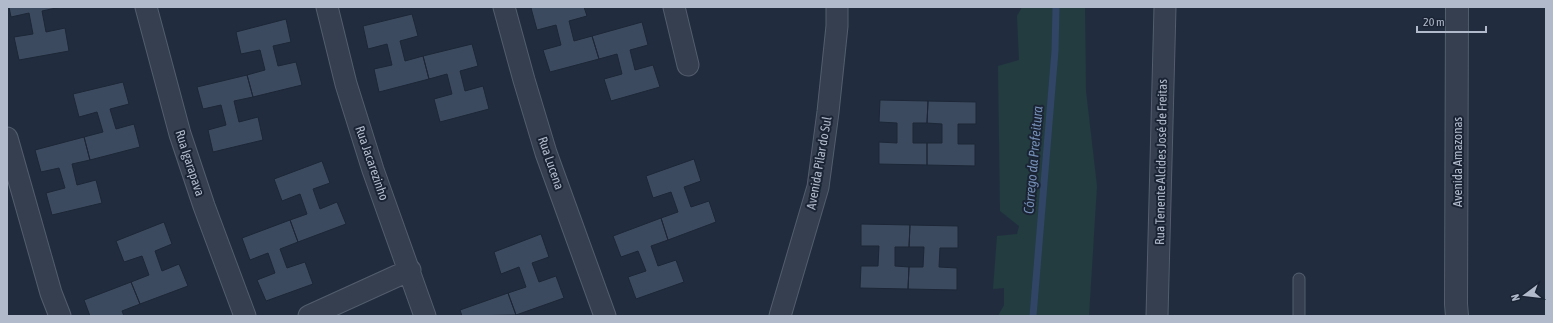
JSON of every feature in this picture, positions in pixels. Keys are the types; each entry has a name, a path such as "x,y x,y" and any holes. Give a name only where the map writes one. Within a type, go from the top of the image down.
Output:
{"street":[{"name":"Rua Igarapava","path":"146,7 180,134 204,206 245,316"},
{"name":"Rua Jacarezinho","path":"327,7 346,84 374,170 425,316"},
{"name":"Rua Lucena","path":"504,7 546,153 605,316"},
{"path":"674,7 688,65"},
{"name":"Avenida Pilar do Sul","path":"780,316 818,187 828,112 837,7"},
{"name":"Rua Tenente Alcides José de Freitas","path":"1157,316 1165,7"},
{"name":"Avenida Amazonas","path":"1457,7 1457,316"},
{"path":"7,138 51,293 60,316"},
{"path":"309,316 410,270"}],"lane":[{"path":"1299,279 1299,316"}],"green space":[{"path":"1022,7 1085,7 1086,91 1097,186 1089,316 998,316 1004,305 1004,288 993,289 997,236 1017,234 1019,226 1000,211 998,66 1019,60 1017,16"}],"building":[{"path":"9,7 61,7 42,11 46,32 65,28 69,51 19,60 14,37 33,34 29,13 11,17"},
{"path":"584,7 587,16 569,21 574,41 592,36 599,59 550,72 543,50 561,45 556,25 537,30 531,8"},
{"path":"412,14 418,36 400,41 405,61 423,56 429,79 379,92 374,69 392,65 387,44 368,49 363,26"},
{"path":"286,19 291,42 273,46 278,66 296,62 302,85 253,97 247,75 265,70 260,50 241,54 236,32"},
{"path":"642,22 648,45 630,50 635,70 653,65 660,87 611,101 604,79 622,74 617,54 599,59 592,36"},
{"path":"472,44 478,66 460,71 465,91 483,86 489,109 440,122 434,99 452,94 447,74 429,79 423,56"},
{"path":"247,75 253,97 234,101 239,122 258,117 263,140 213,152 208,130 226,125 221,105 203,109 197,87"},
{"path":"123,82 129,104 110,109 116,129 134,124 140,147 90,160 84,137 103,132 97,112 79,117 73,94"},
{"path":"880,100 928,101 927,123 913,123 913,143 927,143 927,165 879,164 879,142 897,143 897,123 879,122"},
{"path":"928,101 976,102 976,124 958,124 958,144 975,144 975,166 927,165 927,143 942,143 942,124 927,123"},
{"path":"84,137 90,160 72,164 77,185 96,180 102,203 52,215 46,193 65,188 59,168 41,172 35,150"},
{"path":"694,159 701,181 684,187 691,207 709,201 716,222 668,240 661,218 678,212 671,192 653,198 646,176"},
{"path":"322,161 330,183 313,189 320,209 337,202 346,224 298,242 290,220 307,214 300,194 282,201 274,179"},
{"path":"661,218 668,240 651,246 658,266 676,260 684,282 636,299 628,277 646,271 638,251 621,257 613,236"},
{"path":"290,220 298,242 280,249 287,268 305,262 313,284 266,301 257,280 275,273 268,253 250,260 242,238"},
{"path":"164,222 172,244 155,251 162,271 179,264 188,286 140,304 131,282 149,275 142,256 124,262 116,241"},
{"path":"861,224 910,225 909,247 895,247 895,266 909,267 908,289 860,288 861,266 878,266 879,246 861,246"},
{"path":"910,225 958,226 958,248 940,248 939,267 957,268 957,290 908,289 909,267 923,267 924,247 909,247"},
{"path":"541,234 549,257 532,263 539,282 556,276 564,298 516,315 508,293 526,287 519,267 501,274 494,252"},
{"path":"131,282 140,304 122,311 124,316 90,316 84,300"},
{"path":"508,293 516,315 462,316 460,310"}],"waterway":[{"name":"Córrego da Prefeitura","path":"1033,316 1055,51 1056,7"}]}
